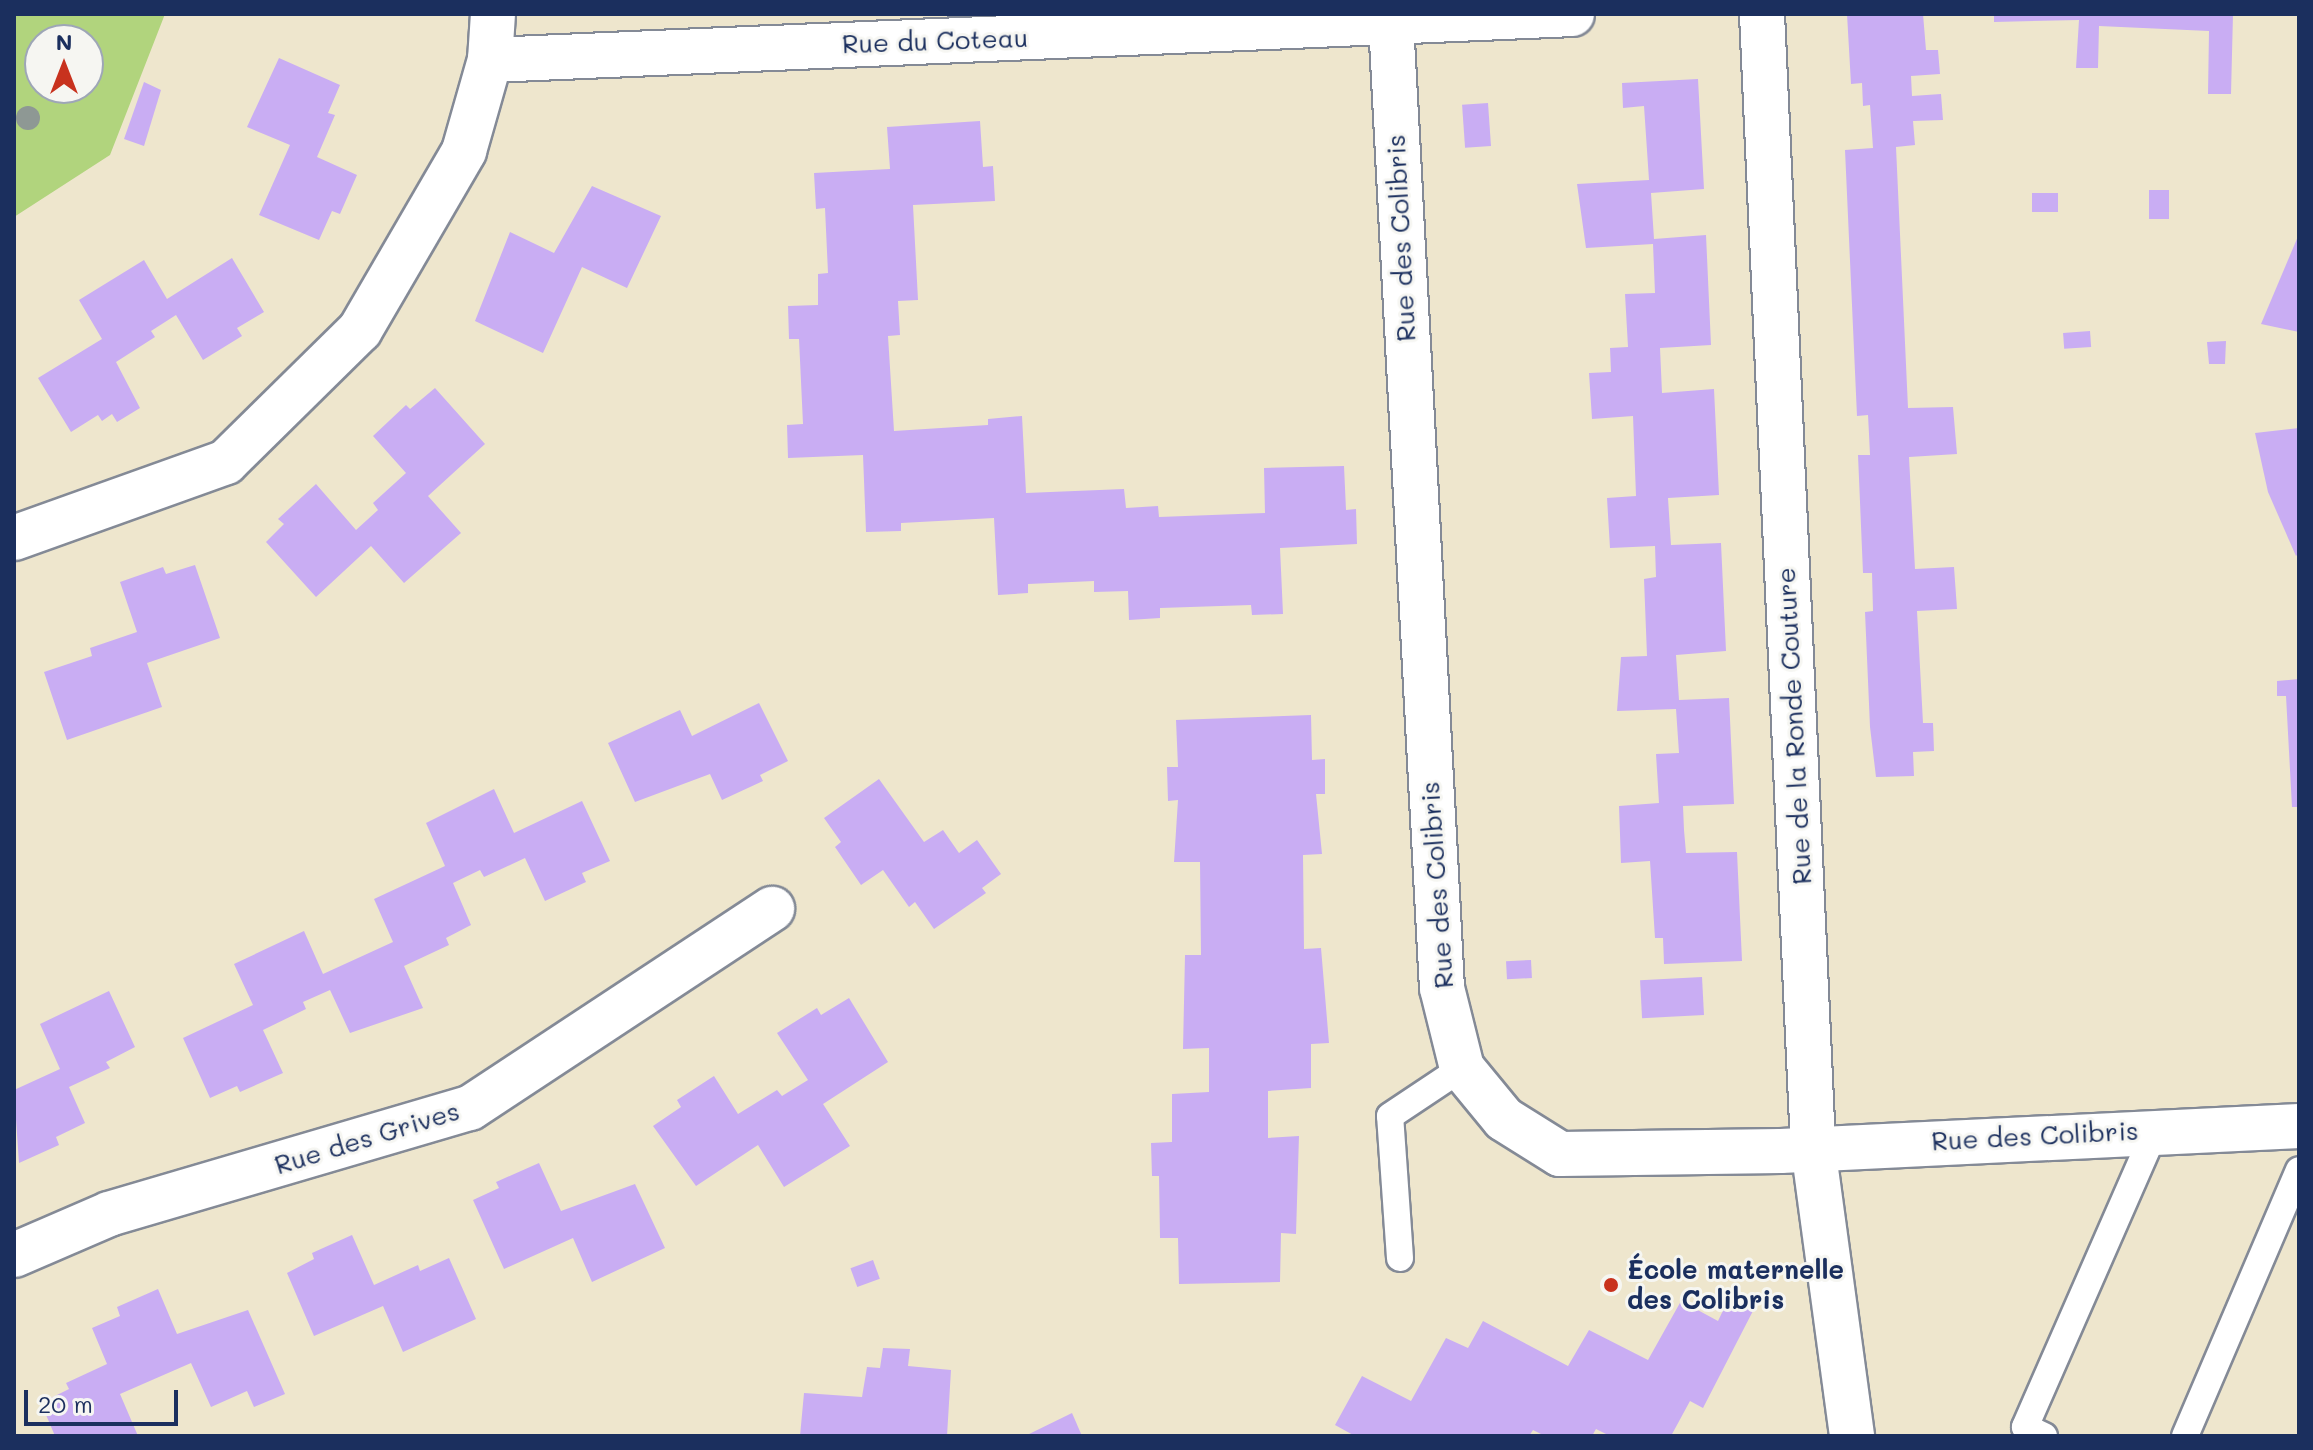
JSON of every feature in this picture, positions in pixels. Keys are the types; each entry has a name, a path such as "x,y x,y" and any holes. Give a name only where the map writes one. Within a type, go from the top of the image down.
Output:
{"street":[{"path":"14,538 226,462 360,330 464,151 490,60 493,14"},
{"name":"Rue du Coteau","path":"490,60 1572,14"},
{"name":"Rue de la Ronde Couture","path":"1762,14 1813,1147 1852,1436"},
{"name":"Rue des Colibris","path":"1391,22 1442,988 1462,1068 1504,1119 1560,1154 1813,1147 2299,1126"},
{"name":"Rue des Grives","path":"14,1255 109,1214 470,1108 772,909"}],"lane":[{"path":"1400,1258 1390,1116 1462,1068"},
{"path":"2044,1436 2025,1427 2155,1131"},
{"path":"2185,1436 2299,1170"}],"green space":[{"path":"14,14 165,14 110,155 14,217"}],"building":[{"path":"1847,14 1923,14 1926,50 1938,50 1940,74 1911,76 1912,96 1941,94 1943,120 1913,121 1915,145 1896,147 1908,408 1953,407 1957,454 1909,457 1915,569 1954,567 1957,609 1917,611 1923,723 1933,723 1934,751 1913,752 1914,776 1876,777 1870,727 1865,612 1873,611 1872,573 1863,573 1858,455 1870,455 1868,415 1857,416 1845,150 1873,148 1870,105 1863,106 1862,83 1851,84"},
{"path":"1994,14 2233,14 2231,94 2208,94 2209,31 2099,26 2098,68 2076,68 2079,20 1994,22"},
{"path":"279,58 340,85 328,113 335,115 317,157 357,175 340,214 332,211 319,240 259,215 290,145 247,127"},
{"path":"1698,79 1704,189 1651,193 1654,239 1706,235 1711,345 1660,348 1662,393 1714,389 1719,495 1668,498 1671,545 1721,543 1726,651 1676,655 1679,700 1729,698 1734,804 1683,806 1684,830 1686,853 1737,852 1742,961 1664,964 1663,938 1655,938 1650,861 1621,863 1619,806 1659,803 1656,754 1679,753 1676,709 1617,711 1621,657 1647,656 1644,579 1656,577 1655,546 1610,548 1607,498 1636,496 1633,416 1592,419 1589,373 1611,372 1610,348 1628,347 1625,294 1655,293 1653,244 1586,248 1577,184 1649,180 1644,106 1623,108 1622,83"},
{"path":"144,82 161,90 144,146 124,139"},
{"path":"1488,103 1491,146 1465,148 1462,105"},
{"path":"980,121 983,167 993,166 995,201 913,205 918,300 898,301 900,335 888,336 894,431 988,425 988,419 1022,416 1026,493 1124,489 1126,508 1158,506 1159,517 1265,513 1264,468 1344,466 1346,510 1356,509 1357,544 1280,548 1283,614 1252,615 1251,605 1160,608 1160,618 1129,620 1128,591 1094,592 1094,581 1028,584 1028,593 998,595 994,518 901,523 901,531 866,532 863,455 788,458 787,425 803,424 799,339 789,339 788,306 818,305 818,274 828,273 825,208 816,209 814,173 890,169 887,127"},
{"path":"592,186 661,216 627,288 582,267 543,353 475,321 510,232 554,253"},
{"path":"2149,190 2169,190 2169,219 2149,219"},
{"path":"2032,193 2058,193 2058,212 2032,212"},
{"path":"2299,234 2299,332 2261,324"},
{"path":"232,258 264,312 237,328 242,336 203,360 176,315 151,331 155,337 116,362 140,408 117,422 112,414 102,421 98,415 71,432 38,378 102,339 79,300 144,260 167,299"},
{"path":"2090,331 2091,347 2064,349 2063,333"},
{"path":"2226,341 2225,364 2209,364 2207,342"},
{"path":"435,388 485,444 428,496 461,533 404,583 371,546 316,597 266,542 284,524 278,519 316,484 356,530 378,510 373,503 406,473 373,436 406,405 410,409"},
{"path":"2299,428 2299,553 2296,556 2268,492 2255,433"},
{"path":"195,565 220,638 147,663 162,707 67,740 44,672 92,656 90,648 137,632 120,582 163,567 166,574"},
{"path":"2299,679 2299,807 2292,807 2286,696 2277,696 2277,681"},
{"path":"759,703 788,761 760,775 763,781 722,800 710,774 635,802 608,743 680,710 692,736"},
{"path":"1311,715 1312,760 1325,759 1325,794 1316,794 1322,854 1303,855 1304,949 1321,948 1329,1043 1311,1044 1311,1088 1268,1091 1268,1138 1299,1136 1296,1234 1281,1233 1280,1282 1179,1284 1178,1238 1160,1238 1159,1176 1152,1176 1151,1143 1172,1142 1172,1094 1209,1092 1209,1048 1183,1049 1185,955 1201,955 1200,862 1174,862 1178,800 1168,801 1167,767 1178,767 1176,720"},
{"path":"879,779 924,842 943,830 959,853 977,840 1001,874 982,888 986,893 934,929 915,902 909,907 883,870 861,885 835,847 841,842 824,818"},
{"path":"494,789 514,833 582,801 610,861 582,873 586,882 545,901 525,858 484,877 480,870 453,883 471,925 446,938 449,945 404,966 423,1008 350,1033 330,990 303,1002 306,1009 263,1030 283,1073 240,1092 237,1086 210,1098 183,1038 253,1005 234,964 304,931 323,974 393,942 374,899 445,866 426,823"},
{"path":"1531,960 1532,978 1507,979 1506,961"},
{"path":"1702,977 1704,1015 1642,1018 1640,980"},
{"path":"109,991 135,1047 106,1062 110,1068 69,1087 85,1123 56,1137 59,1145 19,1163 14,1090 60,1069 40,1024"},
{"path":"849,998 888,1062 823,1104 850,1146 784,1187 758,1145 696,1186 653,1126 681,1107 677,1100 714,1076 738,1114 777,1090 782,1096 808,1080 777,1033 817,1008 821,1015"},
{"path":"539,1163 561,1211 635,1184 665,1248 592,1282 573,1238 504,1269 473,1200 499,1188 496,1182"},
{"path":"352,1235 374,1285 418,1265 420,1271 449,1258 476,1319 403,1352 383,1306 314,1336 287,1273 314,1259 312,1253"},
{"path":"873,1260 880,1279 857,1287 850,1268"},
{"path":"158,1289 177,1334 248,1310 285,1394 254,1407 247,1391 211,1407 191,1363 120,1394 138,1436 55,1436 41,1403 69,1389 66,1383 107,1364 92,1328 120,1316 117,1307"},
{"path":"1731,1294 1755,1307 1703,1408 1690,1401 1671,1436 1610,1436 1596,1429 1592,1436 1545,1436 1533,1430 1529,1436 1355,1436 1335,1425 1362,1376 1411,1401 1446,1338 1468,1348 1483,1321 1568,1366 1589,1330 1648,1360 1681,1301 1718,1321"},
{"path":"883,1348 910,1349 908,1366 951,1370 947,1436 800,1436 804,1393 862,1397 867,1367 880,1368"},
{"path":"1072,1413 1082,1436 1025,1436"}],"place":[{"name":"École maternelle des Colibris","path":"1611,1285"}]}
